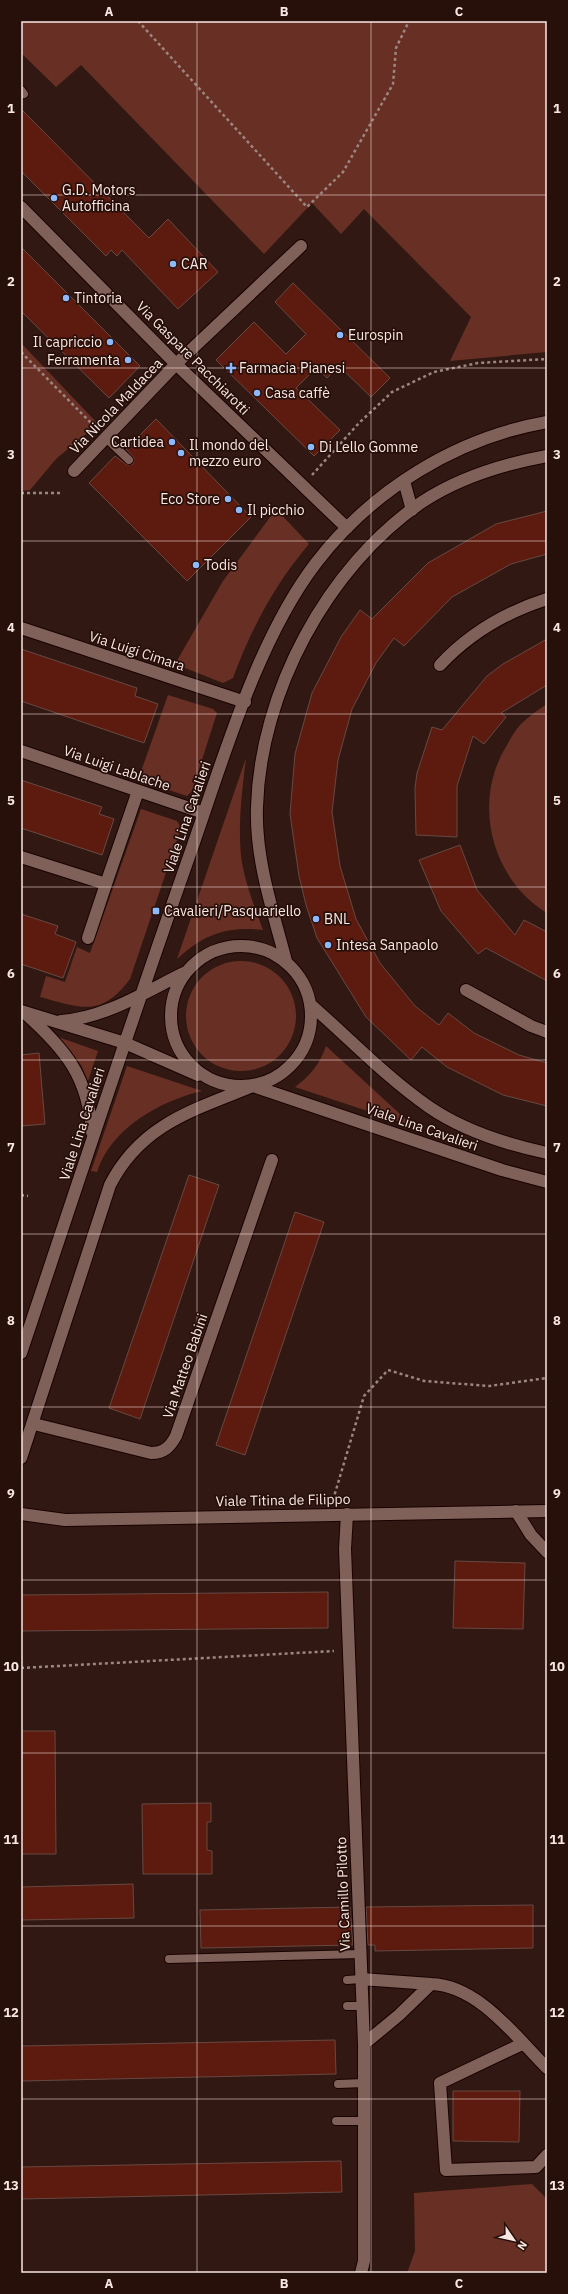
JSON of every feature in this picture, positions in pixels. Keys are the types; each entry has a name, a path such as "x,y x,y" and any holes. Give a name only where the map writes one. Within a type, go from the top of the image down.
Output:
{"street":[{"name":"Via Gaspare Pacchiarotti","path":"21,207 176,364 347,528"},
{"name":"Via Nicola Maldacea","path":"74,471 176,364 301,246"},
{"name":"Viale Lina Cavalieri","path":"21,1353 141,994 244,702 274,633 298,589 317,561 347,528 373,504 404,481 441,458 473,443 517,429 547,422"},
{"path":"286,961 262,866 257,830 259,774 269,720 293,661 331,595 368,549 412,510 433,496 482,473 507,464 547,456"},
{"path":"404,481 412,510"},
{"path":"440,665 463,643 492,623 513,612 547,599"},
{"name":"Via Luigi Cimara","path":"21,628 244,702"},
{"name":"Via Luigi Lablache","path":"21,751 204,813"},
{"path":"88,938 138,791"},
{"path":"21,857 106,884"},
{"path":"21,1458 34,1424 106,1194 116,1173 133,1150 161,1126 192,1110 278,1076 298,1057 310,1032 311,1005 303,981 286,961 261,948 233,946 206,954 185,973 95,1015 56,1021"},
{"path":"185,973 173,996 171,1023 174,1036 178,1049 195,1069 218,1083"},
{"path":"466,990 531,1026 547,1032"},
{"name":"Viale Lina Cavalieri","path":"311,1005 402,1087 430,1107 451,1120 497,1140 547,1153"},
{"path":"22,1012 125,1043 218,1083 235,1086 253,1086"},
{"path":"22,1012 53,1040 77,1071 88,1098 93,1138"},
{"name":"Viale Lina Cavalieri","path":"253,1086 502,1170 547,1182"},
{"name":"Via Matteo Babini","path":"34,1424 151,1453 162,1451 170,1446 176,1436 272,1160"},
{"path":"516,1511 531,1535 547,1552"},
{"name":"Viale Titina de Filippo","path":"21,1514 72,1520 547,1511"},
{"name":"Via Camillo Pilotto","path":"347,1514 345,1548 364,2044 364,2261 361,2273"},
{"path":"361,1979 453,1987 472,1996 547,2068"},
{"path":"364,2044 399,2016 431,1984"},
{"path":"522,2044 440,2083 446,2170 536,2167 547,2155"}],"lane":[{"path":"105,437 129,460"},
{"path":"169,1959 360,1954"},
{"path":"347,1980 361,1979"},
{"path":"348,2006 362,2006"},
{"path":"338,2084 364,2083"},
{"path":"336,2121 364,2121"}],"path":[{"path":"138,21 307,207 343,172 394,84 396,48 409,21"},
{"path":"21,352 105,437"},
{"path":"303,486 359,423 392,392 434,372 478,363 547,360"},
{"path":"21,493 63,492"},
{"path":"21,1195 28,1196"},
{"path":"329,1514 364,1396 388,1370 424,1381 489,1386 547,1378"},
{"path":"21,1668 253,1654 349,1650"}],"shaded area":[{"path":"21,21 547,21 547,352 450,361 471,317 364,209 341,234 312,203 264,254 81,65 56,87 21,53"},
{"path":"21,343 98,424 56,459 30,490 21,491"},
{"path":"276,509 309,544 285,575 265,608 248,642 233,678 223,683 175,664 223,581"},
{"path":"168,695 213,709 217,713 192,791 187,796 138,780"},
{"path":"547,704 547,913 527,898 512,880 500,859 492,837 489,814 490,790 496,767 507,745 521,724"},
{"path":"246,758 241,810 240,837 242,863 251,897 263,930 238,929 217,934 197,943 177,959"},
{"path":"141,809 177,821 181,828 130,979 109,1000 100,1005 90,1007 67,1004 40,997 46,976 65,982 77,947 90,953"},
{"path":"241,961 262,965 280,977 292,995 296,1016 292,1037 280,1055 262,1067 241,1071 220,1067 202,1055 190,1037 186,1016 190,995 202,977 220,965"},
{"path":"58,1037 98,1051 88,1081 81,1065"},
{"path":"326,1046 413,1126 295,1087 314,1069"},
{"path":"127,1066 202,1091 154,1109 139,1119 113,1142 104,1156 97,1172 91,1171"},
{"path":"532,2184 547,2199 547,2273 407,2273 415,2251 414,2193"}],"building":[{"path":"21,109 149,238 168,219 218,272 178,309 122,250 117,256 111,250 106,256 21,171"},
{"path":"21,247 140,366 109,398 21,311"},
{"path":"293,283 390,378 371,397 339,366 327,378 317,367 296,388 340,430 314,456 216,360 254,322 286,354 306,334 275,302"},
{"path":"156,419 251,517 187,581 89,483 115,456 127,465 133,464 134,458 126,449"},
{"path":"547,511 547,554 511,564 452,597 404,646 394,638 376,663 352,709 338,760 332,812 340,866 356,919 380,963 415,1006 439,1025 448,1013 474,1033 519,1055 547,1063 547,1106 503,1095 447,1067 422,1047 411,1060 366,1017 317,938 306,905 299,876 290,814 295,754 312,693 341,637 360,610 372,619 428,563 496,524"},
{"path":"547,639 547,685 501,713 506,717 484,744 473,736 457,786 457,837 416,835 415,788 417,773 432,727 442,730 487,676 503,664"},
{"path":"21,649 137,688 135,696 158,704 144,743 21,701"},
{"path":"21,780 102,807 99,814 114,819 102,855 21,828"},
{"path":"460,845 477,890 515,935 524,920 547,932 547,981 486,948 478,954 441,911 419,860"},
{"path":"21,914 58,926 55,934 76,942 63,978 21,964"},
{"path":"39,1053 45,1124 21,1126 21,1055"},
{"path":"189,1175 219,1185 140,1419 109,1408"},
{"path":"295,1212 324,1222 245,1455 216,1445"},
{"path":"455,1561 525,1563 523,1629 453,1628"},
{"path":"328,1592 328,1628 21,1631 21,1595"},
{"path":"21,1731 55,1731 56,1854 21,1854"},
{"path":"211,1803 211,1822 207,1822 207,1850 212,1851 212,1874 143,1874 142,1804"},
{"path":"133,1884 134,1918 21,1920 21,1887"},
{"path":"533,1905 533,1948 375,1951 375,1945 368,1945 366,1907"},
{"path":"350,1907 353,1945 201,1948 200,1910"},
{"path":"335,2040 336,2074 21,2081 21,2046"},
{"path":"453,2091 520,2091 519,2142 453,2141"},
{"path":"341,2161 342,2192 21,2199 21,2167"}],"place":[{"name":"G.D. Motors Autofficina","path":"54,198"},
{"name":"CAR","path":"173,264"},
{"name":"Tintoria","path":"66,298"},
{"name":"Eurospin","path":"340,335"},
{"name":"Il capriccio","path":"110,342"},
{"name":"Ferramenta","path":"128,360"},
{"name":"Farmacia Pianesi","path":"231,368"},
{"name":"Casa caffè","path":"257,393"},
{"name":"Cartidea","path":"172,442"},
{"name":"Di Lello Gomme","path":"311,447"},
{"name":"Il mondo del mezzo euro","path":"181,453"},
{"name":"Eco Store","path":"228,499"},
{"name":"Il picchio","path":"239,510"},
{"name":"Todis","path":"196,565"},
{"name":"Cavalieri/Pasquariello","path":"156,911"},
{"name":"BNL","path":"316,919"},
{"name":"Intesa Sanpaolo","path":"328,945"}]}
